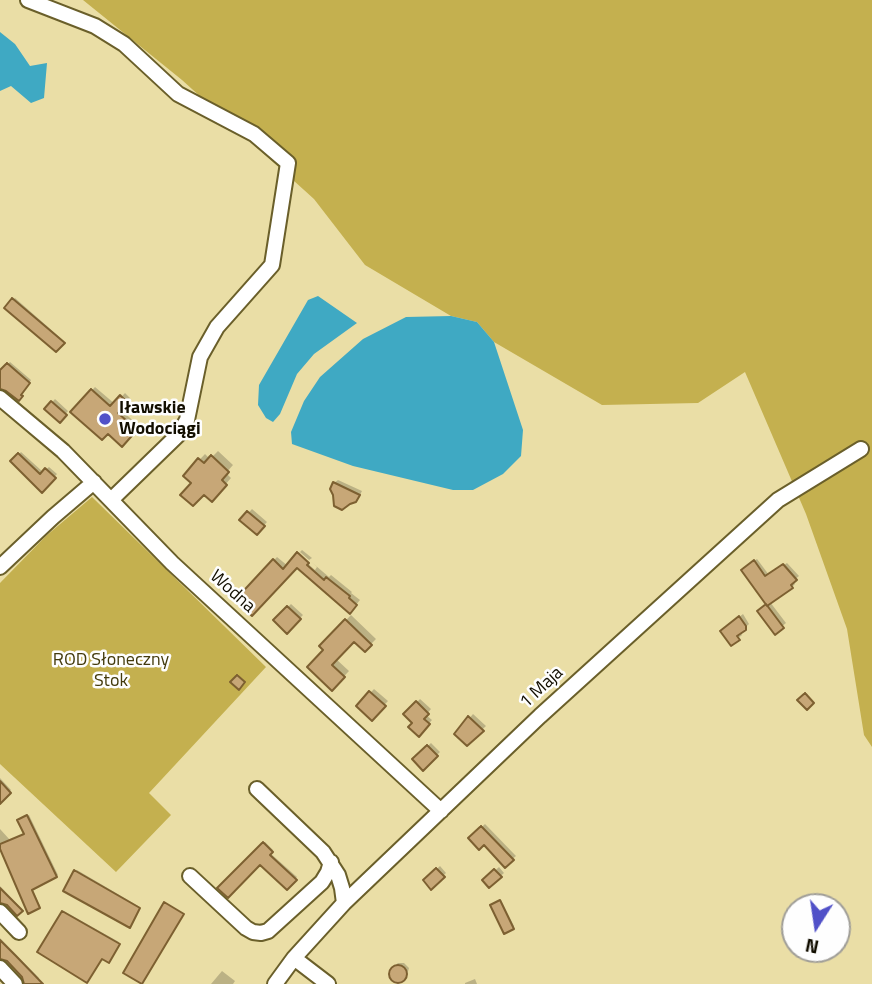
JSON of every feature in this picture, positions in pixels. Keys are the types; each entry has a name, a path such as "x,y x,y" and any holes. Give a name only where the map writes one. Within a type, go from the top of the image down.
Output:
{"street":[{"path":"27,0 95,26 124,44 178,94 254,135 288,163 272,265 217,327 200,356 187,420 179,433 110,500"},
{"name":"Wodna","path":"0,398 63,451 172,563 441,811"},
{"name":"1 Maja","path":"275,984 293,958 344,903 540,716 778,500 861,449"},
{"path":"0,567 94,482"},
{"path":"257,789 331,862 342,888 344,903"},
{"path":"190,876 246,928 261,933 268,930 322,882 331,862"},
{"path":"0,912 19,932"},
{"path":"293,958 328,984"},
{"path":"0,968 15,984"}],"green space":[{"path":"83,0 872,0 872,747 864,735 847,629 806,514 745,372 698,403 602,405 494,342 477,322 451,316 365,265 314,199 182,80"},
{"name":"ROD Słoneczny Stok","path":"92,497 266,667 149,793 171,815 116,872 0,764 0,583 46,536"}],"water":[{"path":"0,32 15,44 30,66 47,63 44,98 31,103 11,86 0,91"},
{"path":"318,296 357,323 314,354 297,374 280,414 273,422 266,418 258,405 259,385 308,300"},
{"path":"451,316 477,322 494,342 523,430 521,456 503,474 473,490 453,490 353,466 292,444 291,432 304,401 320,377 363,339 406,317"}],"building":[{"path":"12,298 65,343 56,352 4,308"},
{"path":"7,363 30,383 19,401 0,389 0,370"},
{"name":"Iławskie Wodociągi","path":"91,389 110,406 120,395 128,403 118,413 137,430 122,447 108,434 102,440 70,412"},
{"path":"51,401 67,415 60,423 44,409"},
{"path":"18,453 40,474 45,468 56,478 42,493 10,461"},
{"path":"211,455 229,472 222,480 227,485 212,502 204,495 193,506 180,495 191,483 183,476 198,458 204,463"},
{"path":"333,482 360,495 356,502 342,510 334,506 330,489"},
{"path":"247,511 265,526 257,535 239,520"},
{"path":"297,552 324,580 326,577 350,596 357,605 350,614 297,568 252,616 235,600 273,559 283,569"},
{"path":"754,560 765,576 783,564 797,580 791,585 793,588 767,606 741,570"},
{"path":"766,604 784,628 775,635 757,611"},
{"path":"287,606 301,619 287,634 273,620"},
{"path":"739,616 746,630 737,636 740,640 731,646 720,631"},
{"path":"345,619 372,645 365,652 354,642 332,665 345,677 332,691 307,667 323,650 319,646"},
{"path":"237,675 245,682 239,690 230,682"},
{"path":"369,691 386,706 372,721 356,706"},
{"path":"805,693 814,703 807,710 797,700"},
{"path":"416,701 429,714 424,719 430,724 419,737 408,727 412,723 403,714"},
{"path":"468,716 484,731 467,746 454,734"},
{"path":"427,745 438,756 423,771 412,759"},
{"path":"0,781 11,793 0,804"},
{"path":"27,815 57,877 32,890 40,908 28,914 0,849 0,844 24,834 17,820"},
{"path":"481,826 514,860 505,868 484,845 479,850 468,838"},
{"path":"263,842 273,852 270,855 297,880 287,890 260,865 228,898 217,888"},
{"path":"436,868 445,877 431,890 423,880"},
{"path":"494,869 502,877 489,888 482,880"},
{"path":"74,870 140,908 130,928 63,891"},
{"path":"0,888 23,911 17,916 7,905 0,903"},
{"path":"500,900 514,929 504,934 490,905"},
{"path":"164,902 184,914 142,984 123,973"},
{"path":"62,911 120,944 109,963 102,959 87,983 37,952"},
{"path":"0,940 43,984 24,984 22,977 7,961 0,959"},
{"path":"398,965 404,968 407,974 404,980 398,983 392,980 389,974 392,968"}],"place":[{"name":"Iławskie Wodociągi","path":"105,419"}]}
